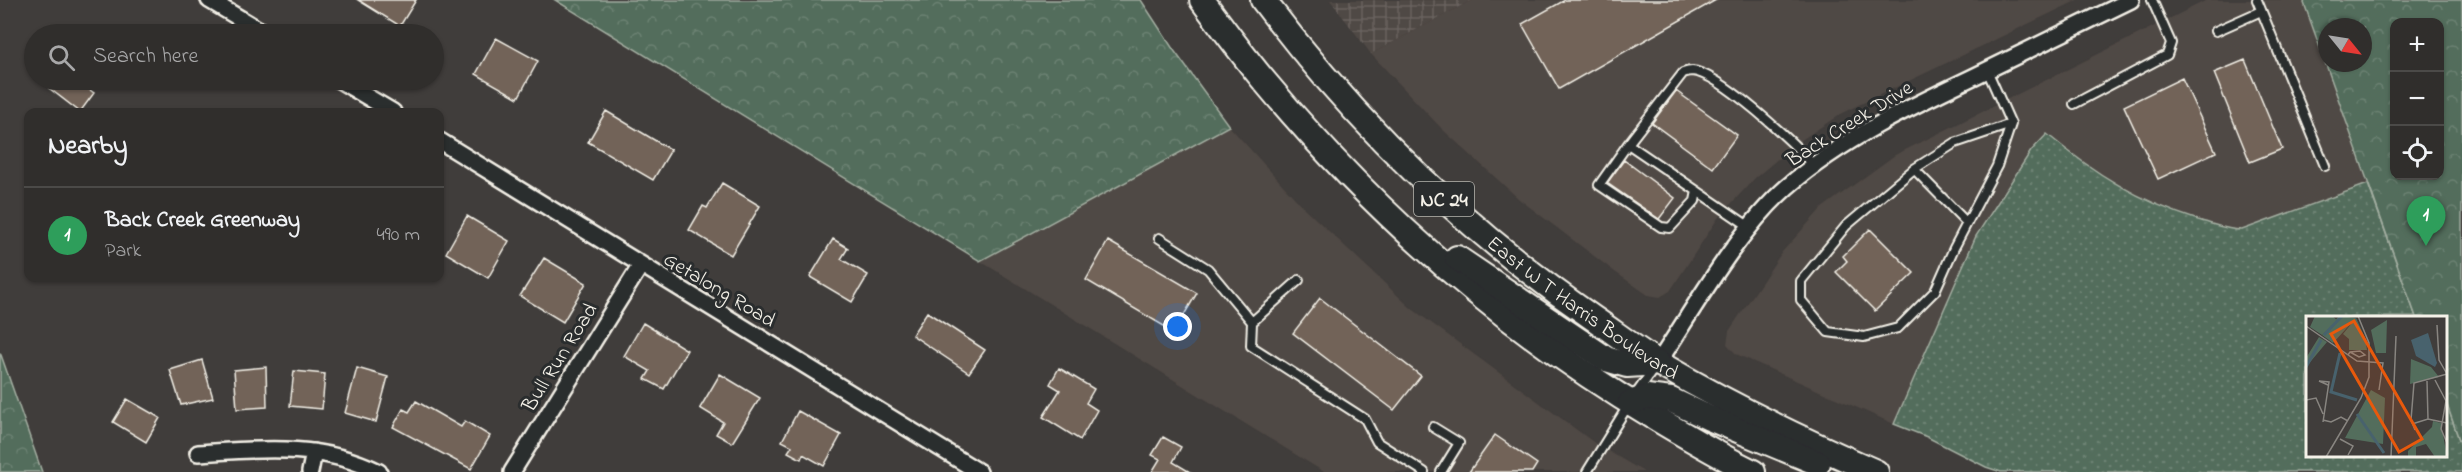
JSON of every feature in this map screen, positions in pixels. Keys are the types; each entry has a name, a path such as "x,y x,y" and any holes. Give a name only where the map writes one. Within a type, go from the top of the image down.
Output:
{"main road":[{"name":"NC 24","path":"1202,0 1264,81 1350,177 1424,249 1472,290 1577,368 1629,403 1753,472"},
{"name":"East W T Harris Boulevard","path":"1263,0 1343,96 1414,171 1453,208 1558,293 1658,363 1769,424 1876,472"},
{"path":"1350,177 1495,285 1606,359 1627,365 1658,363"},
{"path":"1629,403 1647,397 1671,400 1840,472"}],"street":[{"path":"209,0 249,24"},
{"name":"Back Creek Drive","path":"1658,363 1732,250 1786,188 1814,166 1905,110 2131,0"},
{"path":"356,90 386,108"},
{"name":"Getalong Road","path":"444,143 979,472"},
{"name":"Bull Run Road","path":"512,472 641,265"},
{"path":"198,453 279,448 356,460 379,472"},
{"path":"310,472 314,452"}],"lane":[{"path":"2074,104 2167,55 2171,44 2152,0"},
{"path":"2257,0 2325,166"},
{"path":"2216,32 2261,11"},
{"path":"1987,70 2011,124 1996,166 1935,291 1898,328 1864,337 1828,332 1801,300 1801,281 1846,226 1914,169 1955,143 2011,124"},
{"path":"1697,191 1695,201 1670,228 1661,227 1599,185 1659,101 1683,73 1693,71 1707,76 1760,113 1801,150 1814,166"},
{"path":"1628,144 1751,228"},
{"path":"1914,169 1967,223"},
{"path":"1159,238 1208,269 1252,322 1251,346 1365,419 1377,442 1424,472"},
{"path":"1252,322 1299,280"},
{"path":"1587,472 1629,403 1658,363"},
{"path":"1433,427 1459,443 1441,472"}],"shaded area":[{"path":"1330,0 1472,0 1371,54"},
{"path":"1472,0 2078,0 1842,113 1797,143 1755,178 1718,218 1670,291 1660,297 1648,295 1519,199 1442,129 1371,54"},
{"path":"2207,0 2305,0 2304,3 2318,43 2318,72 2328,72 2368,184 2242,230 2230,230 2165,209 2126,191 2082,164 2047,135 2031,151 1976,236 1894,424 1736,354 1727,344 1729,331 1782,252 1822,208 1895,155"},
{"path":"1229,126 1303,207 1411,308 1596,444 1644,472 1324,472 980,261"}],"green space":[{"path":"555,0 1141,0 1173,49 1229,126 980,261"},
{"path":"2305,0 2462,0 2462,448 2447,405 2447,316 2416,316 2329,72 2372,72 2372,18 2318,18 2318,42 2304,3"},
{"path":"2047,134 2100,174 2137,195 2198,220 2231,229 2242,230 2368,184 2416,316 2306,316 2306,457 2447,457 2447,405 2462,448 2462,472 2001,472 1894,424 1976,236 2031,151"},
{"path":"1,355 42,472 0,472"}],"building":[{"path":"358,0 416,0 401,24 397,24"},
{"path":"1565,0 1716,0 1559,89 1522,24"},
{"path":"496,38 538,61 518,98 476,74"},
{"path":"2245,60 2282,149 2250,162 2214,73"},
{"path":"2182,78 2216,152 2158,179 2124,106"},
{"path":"52,90 90,90 94,93 83,108 75,108"},
{"path":"1676,91 1737,135 1713,168 1652,123"},
{"path":"606,111 671,150 653,180 588,142"},
{"path":"1624,160 1675,198 1659,219 1607,183"},
{"path":"722,183 760,206 731,255 689,230 703,206 707,208"},
{"path":"467,216 509,241 488,278 446,253"},
{"path":"1870,229 1914,273 1875,311 1836,272 1847,261 1843,256"},
{"path":"833,239 848,248 841,259 868,275 852,302 810,277"},
{"path":"1108,241 1197,293 1174,332 1086,280"},
{"path":"544,258 586,283 563,322 520,296"},
{"path":"1320,298 1421,376 1394,410 1293,333"},
{"path":"927,312 985,350 969,373 912,335"},
{"path":"643,323 687,350 664,389 645,379 650,371 624,356"},
{"path":"202,360 213,398 181,405 170,370"},
{"path":"266,367 267,407 237,409 234,370"},
{"path":"357,368 388,377 376,422 345,413"},
{"path":"1059,368 1094,389 1086,403 1097,410 1080,440 1043,417 1060,390 1050,384"},
{"path":"294,371 325,374 322,409 290,406"},
{"path":"720,374 760,398 732,443 716,434 723,422 700,408"},
{"path":"127,399 160,418 146,442 113,422"},
{"path":"416,401 461,427 465,421 490,436 471,469 393,427 403,409 409,412"},
{"path":"798,411 841,435 824,466 803,454 801,459 788,452 792,446 782,441"},
{"path":"1495,435 1537,464 1532,472 1469,472"},
{"path":"1163,437 1181,447 1173,462 1190,472 1152,472 1160,459 1152,455"}],"place":[{"name":"Back Creek Greenway","path":"2426,246"}]}
